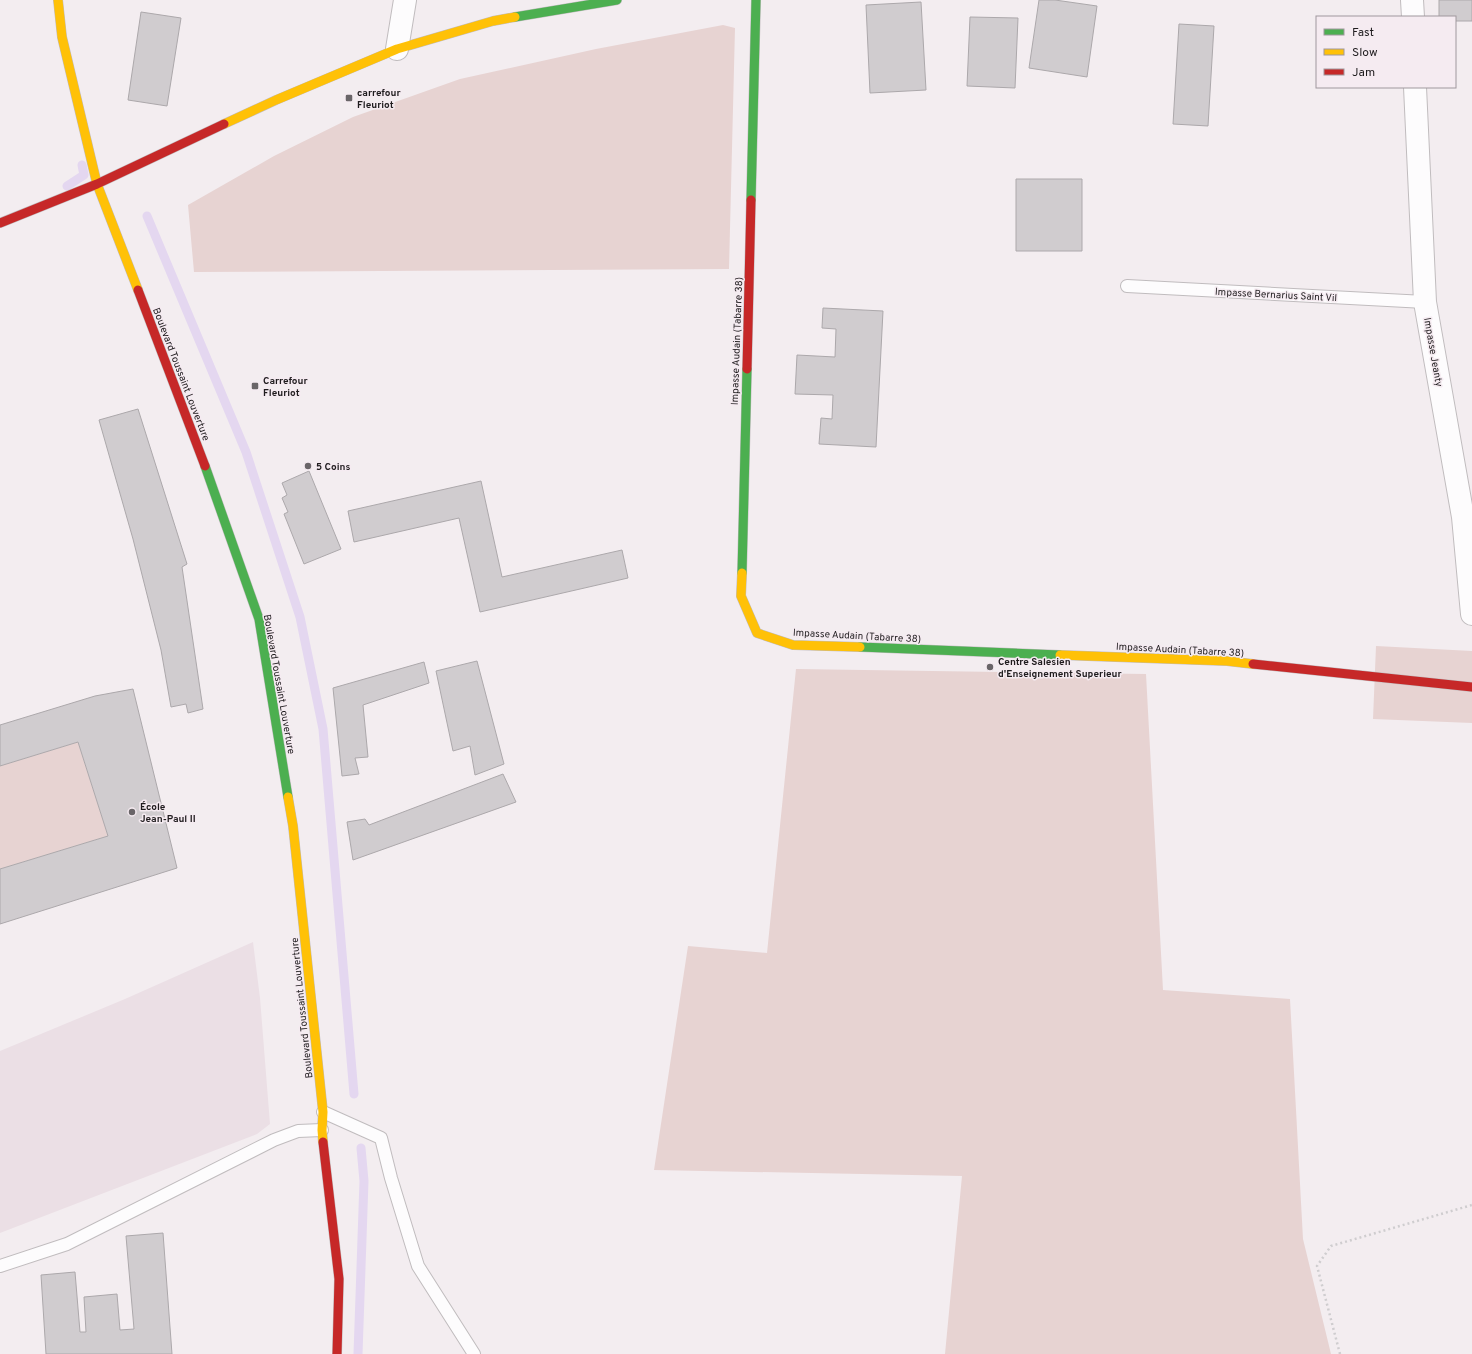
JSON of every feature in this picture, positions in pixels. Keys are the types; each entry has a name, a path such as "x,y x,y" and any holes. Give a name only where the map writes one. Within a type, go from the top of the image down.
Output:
{"main road":[{"name":"Boulevard Toussaint Louverture","path":"58,0 62,37 97,184 200,452 259,619 293,826 323,1112 322,1130 338,1279 336,1354"},
{"path":"0,223 97,184 276,100 397,49 494,21 617,0"},
{"name":"Impasse Audain (Tabarre 38)","path":"756,0 741,596 757,633 793,645 1227,661 1472,687"}],"street":[{"path":"397,49 405,0"},
{"path":"1412,0 1413,16"},
{"name":"Impasse Jeanty","path":"1415,88 1425,302 1462,517 1472,614"}],"lane":[{"name":"Impasse Bernarius Saint Vil","path":"1127,286 1425,302"},
{"path":"323,1112 381,1138 391,1178 418,1266 474,1354"},
{"path":"0,1266 67,1244 274,1140 298,1131 322,1130"}],"path":[{"path":"1340,1354 1317,1266 1331,1246 1472,1205"}],"shaded area":[{"path":"723,25 735,28 729,269 194,272 188,205 274,156 353,117 460,79 596,49"},
{"path":"1376,646 1472,651 1472,723 1373,719"},
{"path":"796,669 1146,674 1163,990 1290,999 1303,1239 1331,1354 945,1354 962,1176 654,1170 688,946 767,953"},
{"path":"78,742 108,836 0,869 0,766"},
{"path":"253,942 260,998 270,1124 257,1134 0,1233 0,1051 125,999"}],"building":[{"path":"1039,0 1055,0 1097,6 1087,77 1029,68"},
{"path":"1439,0 1472,0 1472,21 1456,21 1456,16 1439,16"},
{"path":"921,2 926,90 870,93 866,5"},
{"path":"141,12 181,18 167,106 128,100"},
{"path":"970,17 1018,18 1015,88 967,86"},
{"path":"1179,24 1214,26 1208,126 1173,124"},
{"path":"1016,179 1082,179 1082,251 1016,251"},
{"path":"823,308 883,311 876,447 819,444 821,418 832,419 833,395 795,394 797,355 835,357 836,329 822,328"},
{"path":"138,409 187,564 182,567 203,709 188,713 186,704 171,707 161,650 133,539 99,420"},
{"path":"309,471 341,549 304,564 284,514 288,512 282,498 287,495 282,483"},
{"path":"481,481 502,577 622,550 628,578 480,612 459,518 354,542 348,511"},
{"path":"477,661 504,764 475,775 470,746 453,751 436,671"},
{"path":"424,662 429,683 363,705 368,757 355,758 359,774 342,776 333,688"},
{"name":"École Jean-Paul II","path":"133,689 177,868 0,924 0,869 108,836 78,742 0,766 0,725 95,696"},
{"path":"503,774 516,802 353,860 347,822 365,819 369,825"},
{"path":"163,1233 172,1354 46,1354 41,1275 75,1272 80,1332 86,1332 84,1297 117,1294 120,1330 134,1329 126,1236"}],"waterway":[{"path":"67,186 84,175 82,165"},
{"path":"147,216 246,452 300,617 323,729 354,1094"},
{"path":"358,1354 364,1181 361,1148"}],"traffic: fast":[{"path":"515,17 617,0"},
{"path":"751,200 756,0"},
{"path":"742,573 747,369"},
{"path":"205,466 259,619 288,797"},
{"path":"860,647 1060,655"}],"traffic: slow":[{"path":"58,0 62,37 97,184 138,290"},
{"path":"224,124 276,100 397,49 493,21 515,17"},
{"path":"742,573 741,596 757,633 793,645 860,647"},
{"path":"1060,655 1227,661 1253,664"},
{"path":"288,797 293,826 323,1112 323,1142"}],"traffic: jam":[{"path":"0,223 97,184 224,124"},
{"path":"747,369 751,200"},
{"path":"138,290 205,466"},
{"path":"1253,664 1472,687"},
{"path":"323,1142 339,1279 337,1354"}],"place":[{"name":"carrefour Fleuriot","path":"349,98"},
{"name":"Carrefour Fleuriot","path":"255,386"},
{"name":"5 Coins","path":"308,466"},
{"name":"Centre Salesien d'Enseignement Superieur","path":"990,667"},
{"name":"École Jean-Paul II","path":"132,812"}]}
